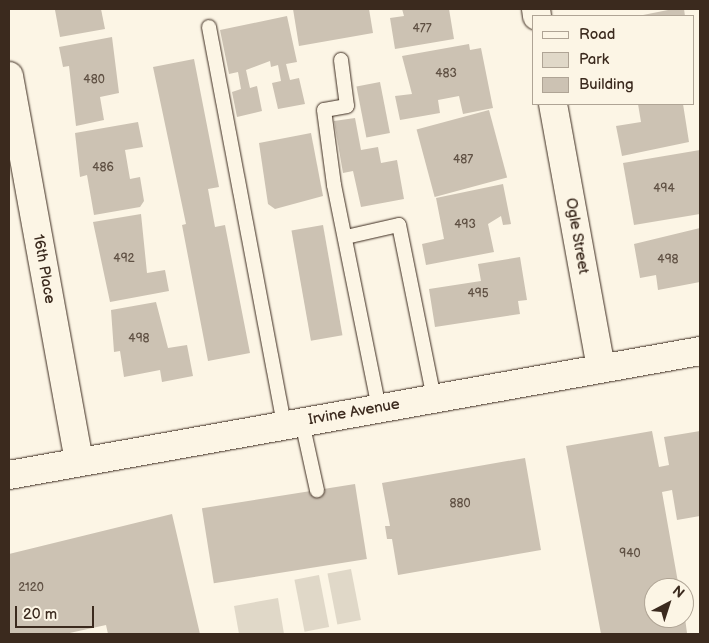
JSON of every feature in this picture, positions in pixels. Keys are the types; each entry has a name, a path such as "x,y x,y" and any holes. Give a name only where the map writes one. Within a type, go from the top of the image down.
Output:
{"main road":[{"name":"16th Place","path":"9,76 79,462"},
{"name":"Ogle Street","path":"553,105 601,368"},
{"name":"Irvine Avenue","path":"9,475 700,351"}],"lane":[{"path":"210,27 293,423 316,490"},
{"path":"341,60 348,106 324,110 334,185 379,408"},
{"path":"346,237 399,225 434,398"}],"green space":[{"path":"351,569 361,620 337,625 327,574"},
{"path":"319,575 329,627 305,632 294,580"},
{"path":"278,598 284,634 239,634 234,606"}],"building":[{"path":"101,9 105,29 60,37 55,10"},
{"path":"293,9 369,9 373,33 299,46"},
{"path":"402,9 449,9 454,39 395,49 390,18 404,16"},
{"path":"673,9 684,9 685,15 643,15"},
{"path":"287,16 297,62 286,64 290,80 299,78 305,104 278,109 272,83 281,81 278,65 271,67 270,61 246,70 250,88 257,86 262,111 237,117 232,92 241,89 238,72 229,74 220,30"},
{"path":"112,37 119,93 100,97 104,120 76,126 69,66 63,67 59,47"},
{"path":"469,44 470,50 481,48 493,108 463,114 459,96 438,100 440,113 400,120 395,96 412,94 402,56"},
{"path":"194,59 219,187 208,189 215,227 225,225 250,353 208,361 182,225 186,224 153,67"},
{"path":"380,82 390,133 366,138 356,87"},
{"path":"638,105 683,105 689,142 622,156 616,126 641,122"},
{"path":"489,110 507,178 435,197 417,129"},
{"path":"355,118 361,150 378,147 381,163 397,160 404,199 361,207 353,171 343,173 334,121"},
{"path":"138,122 143,147 125,150 130,179 140,177 144,201 140,207 94,215 87,175 80,177 75,133"},
{"path":"311,133 323,196 275,209 268,204 259,143"},
{"path":"700,150 700,214 634,225 623,163"},
{"path":"503,184 511,224 503,225 501,216 488,224 494,252 426,265 422,244 444,239 436,198"},
{"path":"141,214 147,273 165,270 169,291 110,302 93,222"},
{"path":"323,225 342,335 311,341 291,231"},
{"path":"700,228 700,282 658,290 656,275 640,278 634,244"},
{"path":"520,257 527,300 518,301 520,314 435,327 429,289 481,281 478,264"},
{"path":"156,302 168,348 187,345 193,376 162,382 160,370 124,377 120,351 114,352 111,310"},
{"path":"652,431 659,467 669,465 664,437 700,431 700,516 677,520 672,490 662,492 677,578 644,578 644,628 686,628 687,633 601,634 566,446"},
{"path":"525,458 541,550 398,575 392,539 387,539 385,526 390,526 382,483"},
{"path":"355,484 367,559 214,583 202,508"},
{"path":"172,514 200,634 108,634 106,625 65,634 9,634 9,554"}]}
